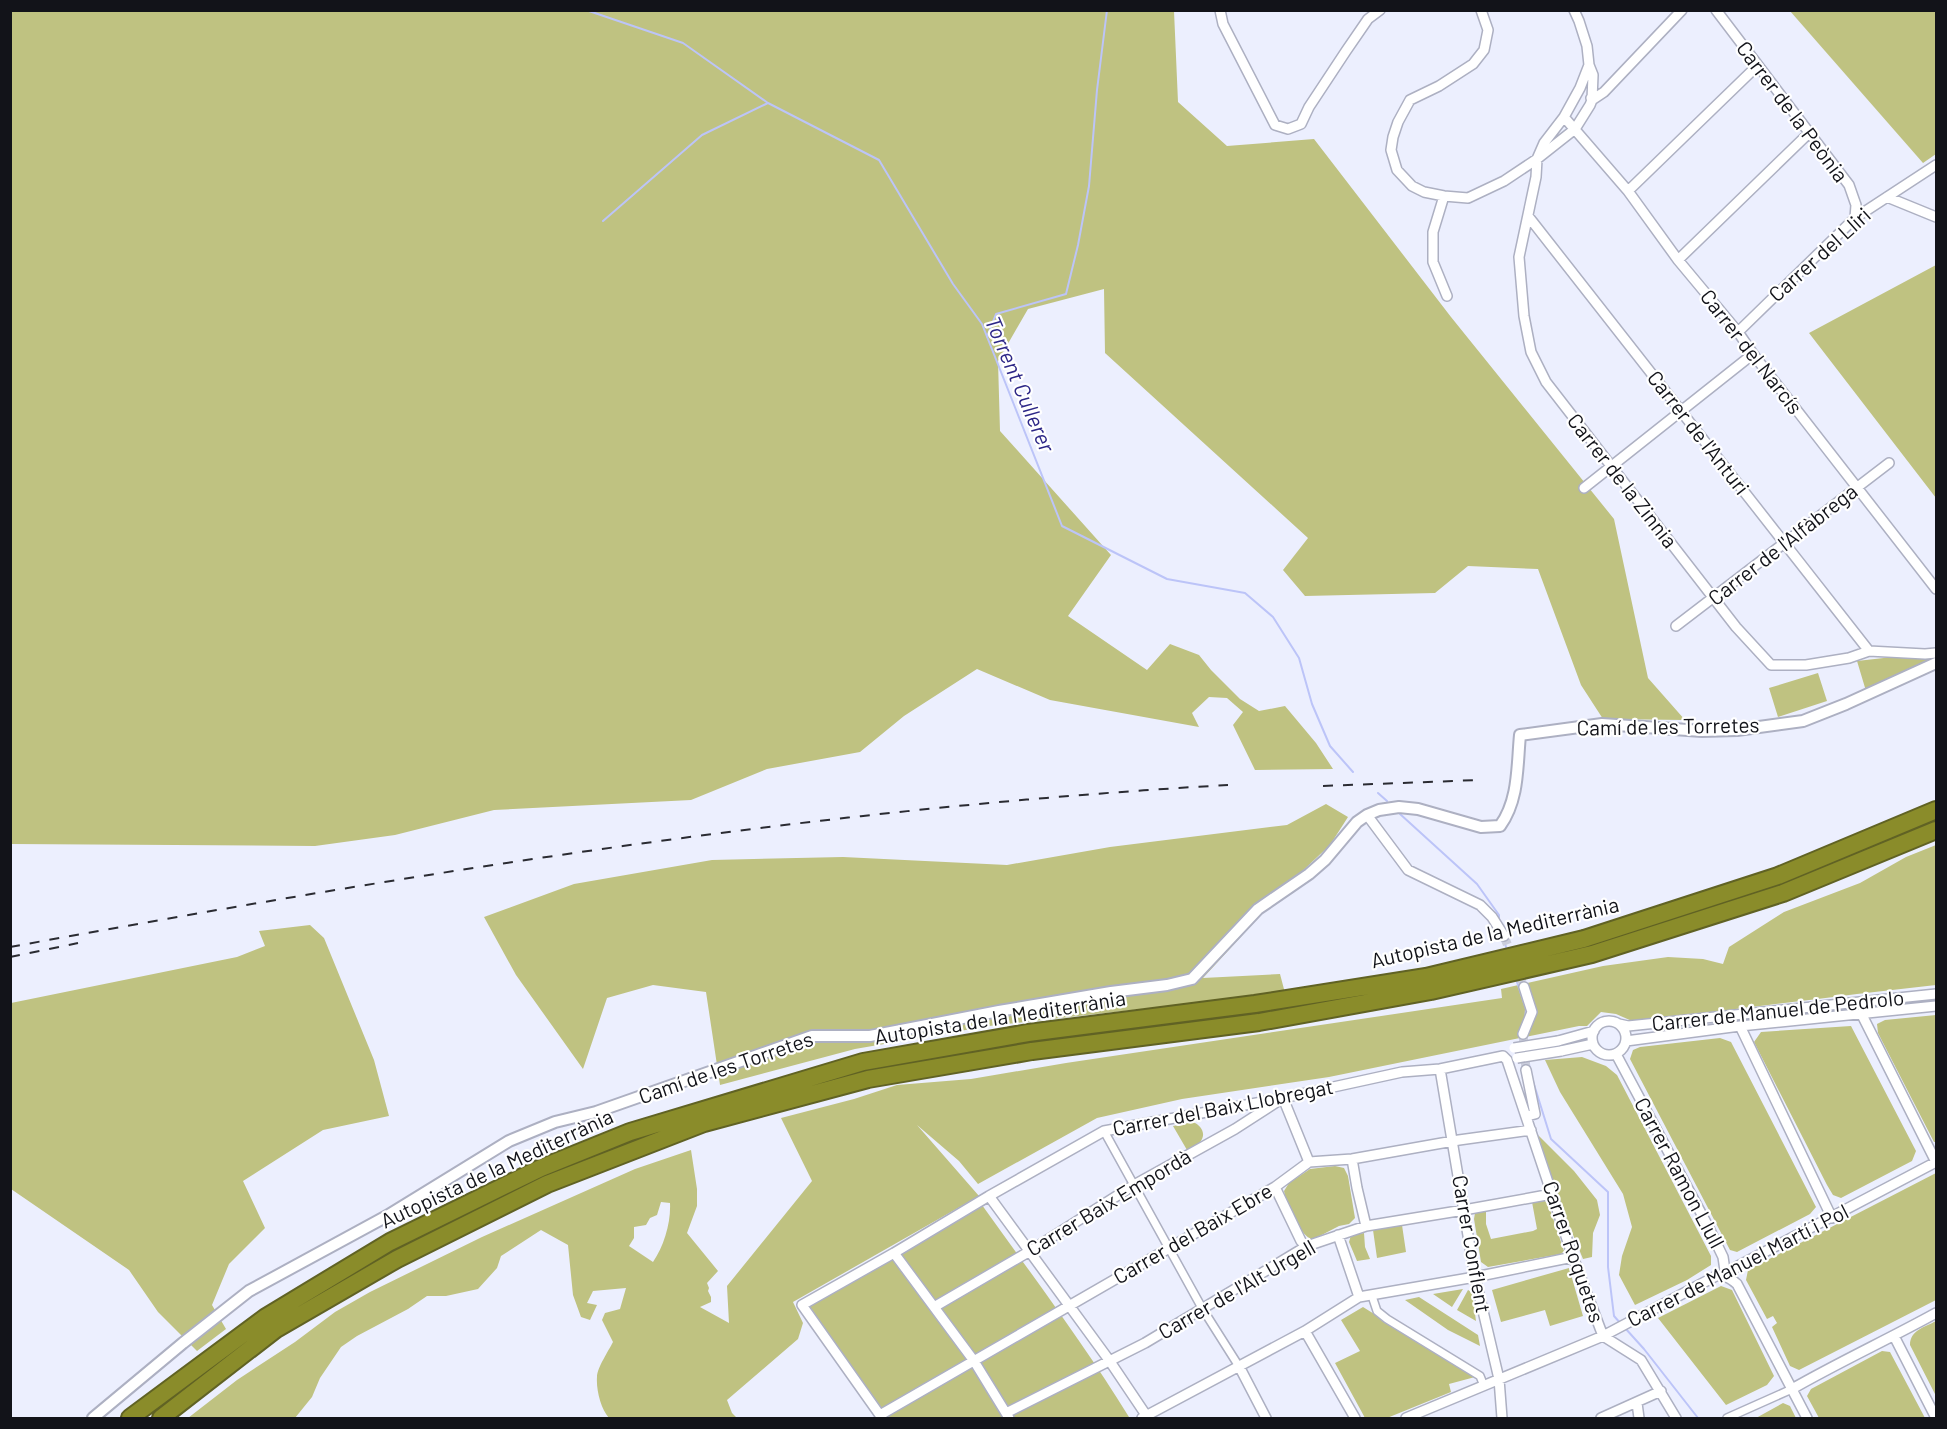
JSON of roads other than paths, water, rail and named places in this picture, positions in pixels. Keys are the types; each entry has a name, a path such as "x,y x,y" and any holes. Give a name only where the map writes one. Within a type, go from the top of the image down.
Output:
{"highway":[{"name":"Autopista de la Mediterrània","path":"130,1419 266,1317 390,1242 541,1168 630,1132 863,1062 1028,1033 1255,1004 1426,977 1584,939 1778,876 1936,810"},
{"name":"Autopista de la Mediterrània","path":"161,1419 276,1329 397,1260 547,1184 704,1123 868,1080 1032,1051 1269,1020 1431,991 1592,954 1783,893 1936,830"}],"street":[{"path":"1220,10 1223,24 1275,125 1288,129 1301,124 1309,107 1368,19 1380,10"},
{"path":"1361,10 1368,19"},
{"path":"1481,10 1488,30 1484,50 1473,64 1439,86 1410,100 1393,137 1391,150 1397,170 1412,186 1424,192 1468,198 1504,181 1537,159 1575,129 1592,100 1604,92 1682,10"},
{"path":"1574,10 1587,46 1589,65 1593,75 1592,100"},
{"name":"Carrer de la Peònia","path":"1716,10 1849,185 1856,205 1855,218"},
{"name":"Carrer de la Zinnia","path":"1589,65 1578,92 1564,117 1544,143 1537,159 1536,177 1519,257 1524,316 1531,352 1546,382 1736,627 1772,665 1806,665 1850,658 1869,651 1936,653"},
{"path":"1628,191 1757,66"},
{"path":"1578,92 1592,100"},
{"name":"Carrer del Narcís","path":"1564,117 1628,191 1678,260 1738,332 1936,589"},
{"path":"1678,260 1809,133"},
{"name":"Carrer del Lliri","path":"1738,332 1855,218 1936,165"},
{"path":"1444,196 1433,231 1433,262 1447,296"},
{"path":"1887,197 1936,217"},
{"name":"Carrer de l'Anturi","path":"1528,216 1869,651"},
{"path":"1523,237 1539,230"},
{"path":"1584,488 1753,354"},
{"name":"Carrer de l'Alfàbrega","path":"1676,626 1889,463"},
{"name":"Camí de les Torretes","path":"93,1419 249,1291 387,1216 509,1142 555,1122 596,1112 812,1036 870,1036 1019,1007 1167,986 1192,979 1258,909 1325,861 1357,822 1367,815 1379,810 1408,808 1481,827 1500,826 1508,814 1515,790 1520,735 1602,724 1702,731 1737,730 1803,721 1936,663"},
{"path":"1367,815 1408,870 1480,905 1492,917 1504,936"},
{"path":"1523,1034 1532,1012 1524,987"},
{"name":"Carrer de Manuel de Pedrolo","path":"1619,1024 1628,1026 1936,994"},
{"name":"Carrer de Manuel de Pedrolo","path":"1626,1041 1740,1026 1936,1006"},
{"path":"1861,1013 1936,1162"},
{"path":"1506,1058 1514,1048 1558,1041 1594,1031 1605,1022 1619,1024 1625,1032 1626,1041 1620,1051 1605,1054 1593,1044 1594,1031"},
{"path":"1740,1026 1832,1218"},
{"path":"1506,1058 1518,1058 1593,1044"},
{"name":"Carrer Ramon Llull","path":"1616,1053 1709,1228 1723,1257 1726,1277 1737,1284 1807,1419"},
{"name":"Carrer del Baix Llobregat","path":"881,1417 802,1305 989,1196 1104,1131 1283,1098 1402,1072 1440,1069 1506,1058"},
{"name":"Carrer Roquetes","path":"1506,1058 1573,1257 1603,1336 1641,1360 1676,1419"},
{"name":"Carrer Conflent","path":"1440,1069 1475,1277 1499,1379 1502,1419"},
{"path":"1526,1070 1535,1114 1527,1116"},
{"path":"1283,1098 1309,1162 1352,1159 1531,1130"},
{"name":"Carrer Baix Empordà","path":"934,1307 1030,1251 1134,1185 1235,1129 1283,1098"},
{"path":"1104,1131 1202,1308 1240,1368 1266,1419"},
{"path":"1352,1159 1366,1226"},
{"name":"Carrer del Baix Ebre","path":"881,1417 1275,1187 1309,1162"},
{"name":"Carrer de Manuel Martí i Pol","path":"1411,1418 1603,1336 1716,1276 1726,1277 1736,1267 1936,1162"},
{"path":"1275,1187 1300,1241 1307,1246"},
{"name":"Carrer de l'Alt Urgell","path":"1008,1416 1144,1343 1307,1246 1366,1226 1552,1194"},
{"path":"989,1196 1109,1360 1146,1418 1240,1368 1359,1297 1573,1257"},
{"path":"1338,1235 1359,1297"},
{"path":"894,1253 974,1361 1008,1416"},
{"path":"1372,1296 1377,1311 1480,1376 1484,1386"},
{"path":"1727,1419 1792,1389 1817,1373 1936,1313"},
{"path":"1305,1331 1355,1419"},
{"path":"1894,1336 1936,1419"},
{"path":"1601,1419 1661,1391"},
{"path":"1637,1403 1639,1419"}],"waterway":[{"name":"Torrent Cullerer","path":"586,10 683,43 768,103 879,160 953,284 982,324 1062,526 1167,579 1245,593 1273,617 1299,658 1312,704 1330,746 1353,772"},
{"path":"987,337 996,314 1066,294 1089,186 1097,90 1107,10"},
{"path":"603,221 702,135 768,103"},
{"name":"Torrent Cullerer","path":"1378,793 1387,801"},
{"name":"Torrent Cullerer","path":"1400,814 1477,884 1499,915 1499,920"},
{"name":"Torrent Cullerer","path":"1504,940 1506,947"},
{"name":"Torrent Cullerer","path":"1517,982 1526,1009 1525,1020"},
{"name":"Torrent Cullerer","path":"1528,1058 1530,1070"},
{"name":"Torrent Cullerer","path":"1532,1078 1551,1139 1608,1192 1608,1267 1614,1316 1621,1324"},
{"name":"Torrent Cullerer","path":"1625,1328 1698,1418"}],"tunnel":[{"path":"1504,936 1524,987"},
{"path":"1523,1034 1526,1070"}],"railway":[{"path":"1323,786 1479,780"},
{"path":"10,947 313,894 617,847 922,810 1228,785"},
{"path":"10,957 78,943"}]}
